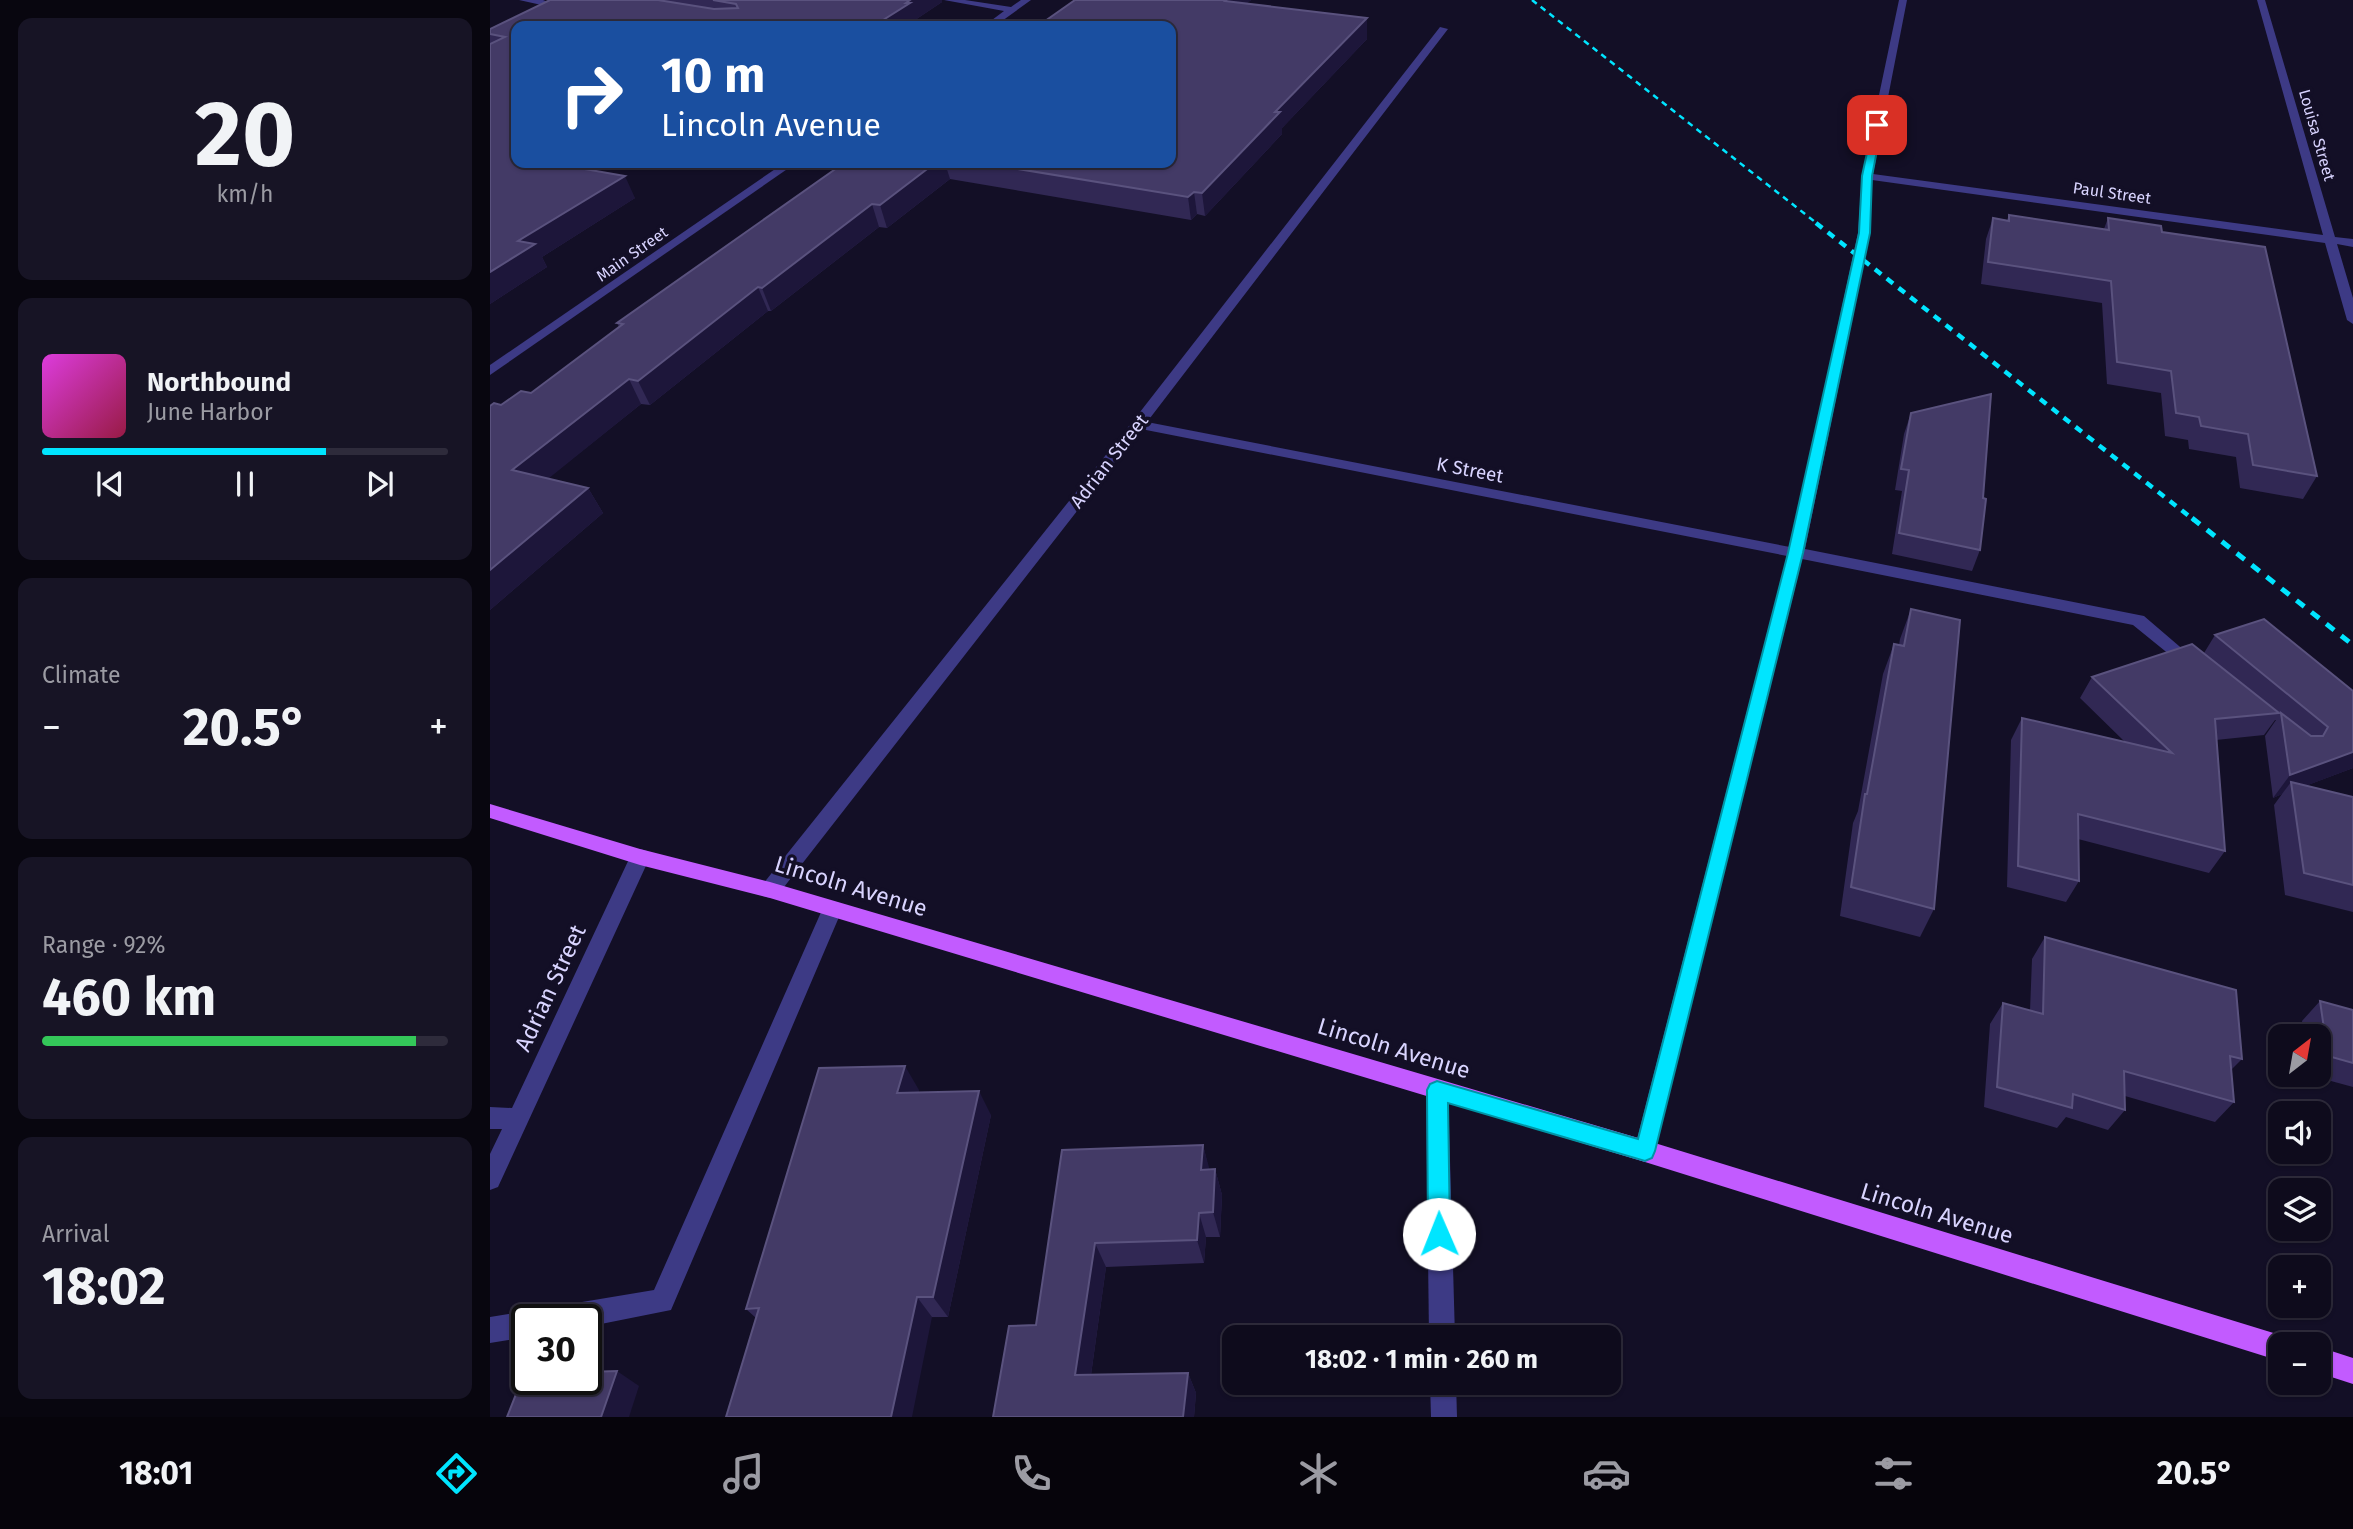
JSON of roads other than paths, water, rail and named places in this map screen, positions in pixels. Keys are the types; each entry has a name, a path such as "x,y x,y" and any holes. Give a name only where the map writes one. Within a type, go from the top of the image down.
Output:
{"main road":[{"name":"Lincoln Avenue","path":"490,811 640,857 770,890 1645,1151 2268,1344"},
{"path":"2331,1364 2353,1371"}],"street":[{"path":"523,0 549,2"},
{"path":"948,0 1012,10"},
{"path":"996,21 1027,0"},
{"path":"1645,1151 1796,553 1864,233 1867,176 1903,0"},
{"name":"Louisa Street","path":"2261,0 2353,320"},
{"path":"523,14 549,2"},
{"name":"Adrian Street","path":"770,890 1138,424 1443,29"},
{"name":"Main Street","path":"490,371 784,168"},
{"name":"Paul Street","path":"1867,176 2353,243"},
{"name":"K Street","path":"1138,424 2138,620 2203,672"},
{"name":"Adrian Street","path":"490,1179 640,857"},
{"path":"602,1311 662,1301 832,910"},
{"path":"1437,1090 1442,1325"},
{"path":"490,1118 518,1119"},
{"path":"490,1330 511,1327"},
{"path":"1443,1395 1444,1417"}],"railway":[{"path":"1532,0 1819,225"},
{"path":"1816,223 2194,520"},
{"path":"2192,518 2353,645"}]}
